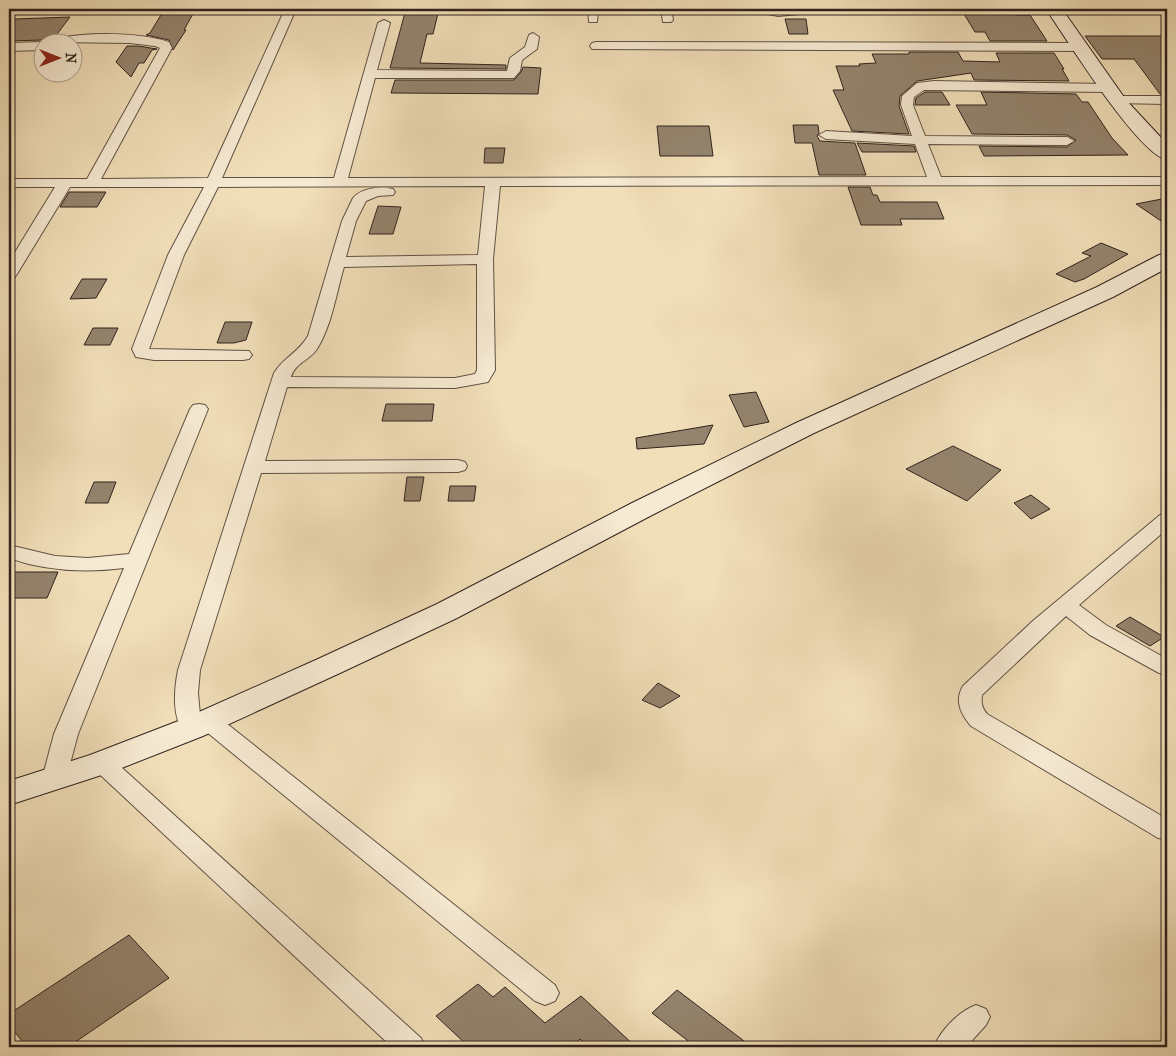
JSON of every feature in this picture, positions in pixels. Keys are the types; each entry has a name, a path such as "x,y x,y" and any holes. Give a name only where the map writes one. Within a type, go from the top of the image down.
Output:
{"main road":[{"path":"1054,9 1112,94 1164,148"},
{"path":"9,793 102,763 200,724 447,611 642,509 806,428 1105,292 1167,260"}],"street":[{"path":"9,12 12,9"},
{"path":"243,354 154,355 144,354 140,351 176,255 212,183 290,9"},
{"path":"771,9 773,12 781,13 820,9"},
{"path":"340,183 384,23"},
{"path":"371,74 510,75 514,70 516,58 531,49 533,37"},
{"path":"82,40 151,40 162,43 166,48 92,183"},
{"path":"9,47 32,46"},
{"path":"596,46 1080,47"},
{"path":"936,182 907,100 912,91 921,86 1112,94 1167,100"},
{"path":"826,135 920,140 1067,141"},
{"path":"9,183 340,183 492,186 1167,181"},
{"path":"9,274 65,183"},
{"path":"280,382 455,383 482,378 486,370 485,258 492,186"},
{"path":"492,186 376,192 360,198 349,221 316,336 308,350 287,366 280,382 189,670 185,690 185,706 200,724 545,993"},
{"path":"338,262 485,258"},
{"path":"54,779 66,734 199,408"},
{"path":"254,467 458,466"},
{"path":"1167,519 1066,604 971,692 969,700 970,707 979,720 1167,830"},
{"path":"9,550 24,557 78,564 103,564 136,560"},
{"path":"1066,604 1098,630 1167,668"},
{"path":"102,763 410,1047"},
{"path":"948,1047 976,1017"}],"building":[{"path":"406,9 439,9 433,34 427,34 420,63 506,65 506,69 390,68"},
{"path":"961,9 1011,9 1015,15 1030,15 1047,41 990,41 985,32 975,32"},
{"path":"164,10 195,10 184,30 186,30 173,50 169,40 146,35 150,33"},
{"path":"70,17 59,32 32,32 32,40 9,41 9,27 15,19"},
{"path":"785,19 806,19 808,34 789,34"},
{"path":"1085,36 1167,36 1167,94 1160,94 1134,59 1102,59"},
{"path":"127,46 157,49 152,50 144,63 139,63 131,77 116,62"},
{"path":"909,52 958,52 963,61 1000,62 996,53 1054,53 1069,81 974,80 971,73 917,81 900,96 899,106 909,134 852,131 833,90 844,90 836,66 860,66 859,64 876,63 872,54 909,54"},
{"path":"523,67 541,68 538,94 391,93 395,80 514,80"},
{"path":"925,92 942,92 950,105 915,105 916,98"},
{"path":"981,92 1076,94 1082,102 1088,102 1112,138 1128,155 984,156 979,146 1067,147 1076,140 1067,135 972,134 956,105 987,105"},
{"path":"793,125 818,125 819,133 817,136 820,141 855,143 866,175 819,175 812,143 795,143"},
{"path":"657,126 709,126 713,156 660,156"},
{"path":"857,143 914,146 916,152 862,152"},
{"path":"485,148 505,148 503,163 484,163"},
{"path":"848,187 870,187 873,195 877,195 880,202 937,202 944,219 900,219 902,225 861,225"},
{"path":"69,192 106,192 97,207 60,207"},
{"path":"1167,198 1167,225 1136,204"},
{"path":"378,206 401,207 393,234 369,234"},
{"path":"1101,243 1128,254 1084,279 1075,282 1056,274 1091,256 1082,253"},
{"path":"82,279 107,279 96,298 70,299"},
{"path":"225,322 252,322 246,340 234,343 217,343"},
{"path":"93,328 118,328 110,345 84,345"},
{"path":"756,392 769,422 744,427 729,395"},
{"path":"386,404 434,404 432,421 382,421"},
{"path":"713,425 704,444 637,449 636,438"},
{"path":"953,446 1001,470 967,501 906,469"},
{"path":"407,477 424,477 420,501 404,501"},
{"path":"94,482 116,482 108,503 85,503"},
{"path":"450,486 476,486 474,501 448,501"},
{"path":"1031,495 1050,509 1031,519 1014,503"},
{"path":"13,572 58,572 47,598 9,598 9,581"},
{"path":"1130,617 1164,637 1150,646 1116,626"},
{"path":"658,683 680,696 660,708 642,700"},
{"path":"129,935 169,978 68,1047 27,1047 9,1025 9,1014"},
{"path":"478,984 493,997 505,987 545,1023 581,996 636,1047 588,1047 580,1039 570,1047 469,1047 436,1016"},
{"path":"677,990 752,1047 696,1047 652,1013"}]}
